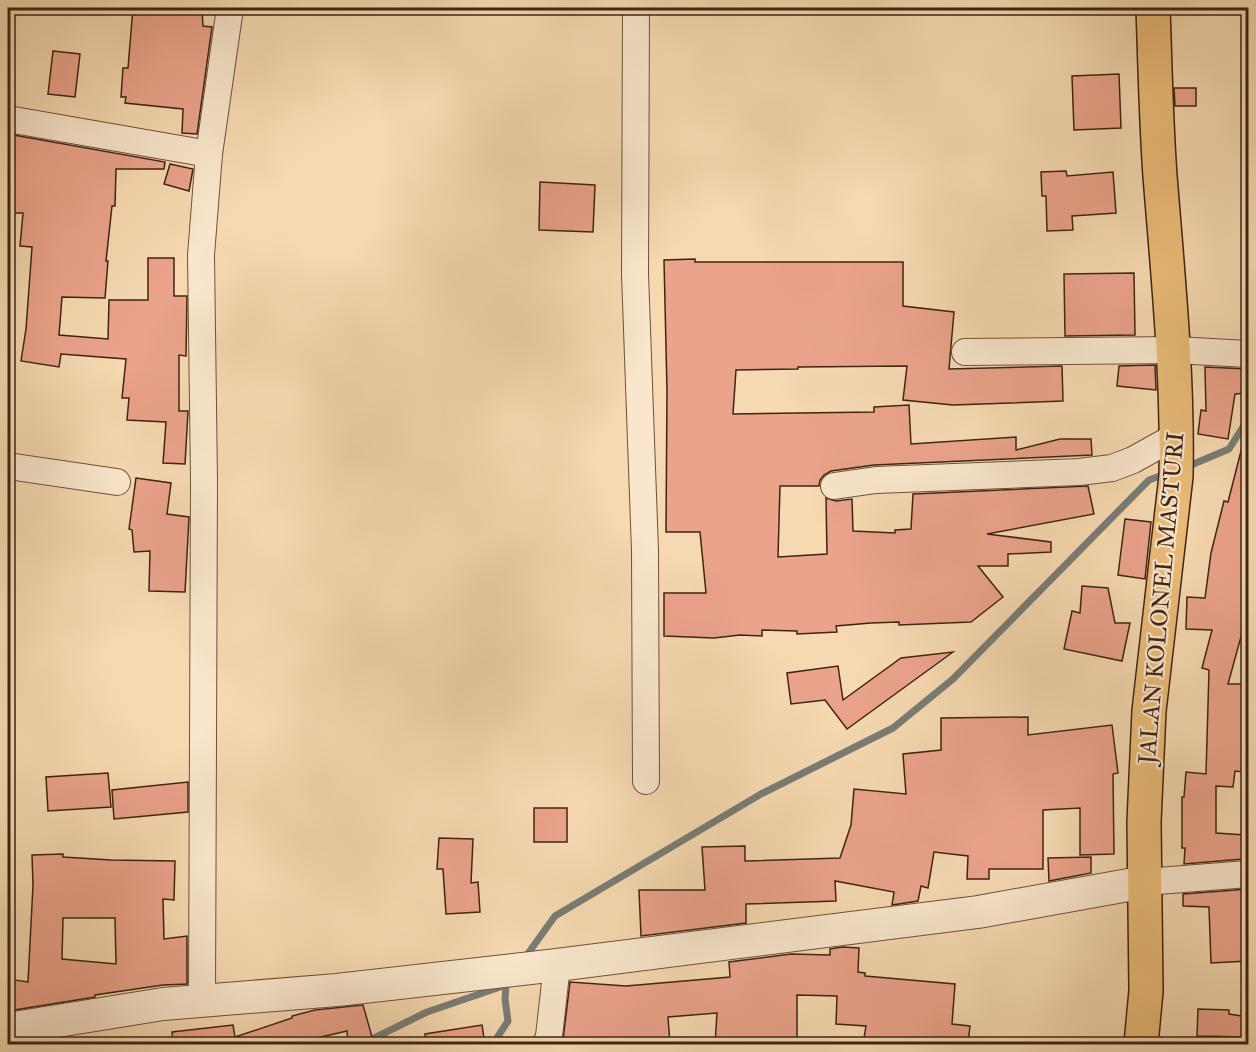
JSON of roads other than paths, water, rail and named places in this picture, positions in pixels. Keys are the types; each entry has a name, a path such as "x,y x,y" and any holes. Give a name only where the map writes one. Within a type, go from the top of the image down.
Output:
{"main road":[{"name":"JALAN KOLONEL MASTURI","path":"1141,1044 1146,991 1144,822 1149,711 1177,454 1175,350 1158,143 1153,8"}],"street":[{"path":"202,1000 204,480 201,255 209,154 230,8"},
{"path":"636,8 635,274 645,551 646,781"},
{"path":"8,118 209,154"},
{"path":"965,352 1175,350 1248,354"},
{"path":"834,486 876,480 1079,472 1112,468 1133,460 1177,454"},
{"path":"8,466 117,482"},
{"path":"8,1029 164,1004 337,990 557,965 978,912 1145,882 1248,874"},
{"path":"546,1044 549,1036 557,965"}],"waterway":[{"path":"1184,468 1229,449 1248,419"},
{"path":"524,959 555,916 761,794 893,728 953,679 1149,480 1168,473"},
{"path":"362,1044 427,1012 506,985"},
{"path":"493,1044 508,1021 506,985"}]}
